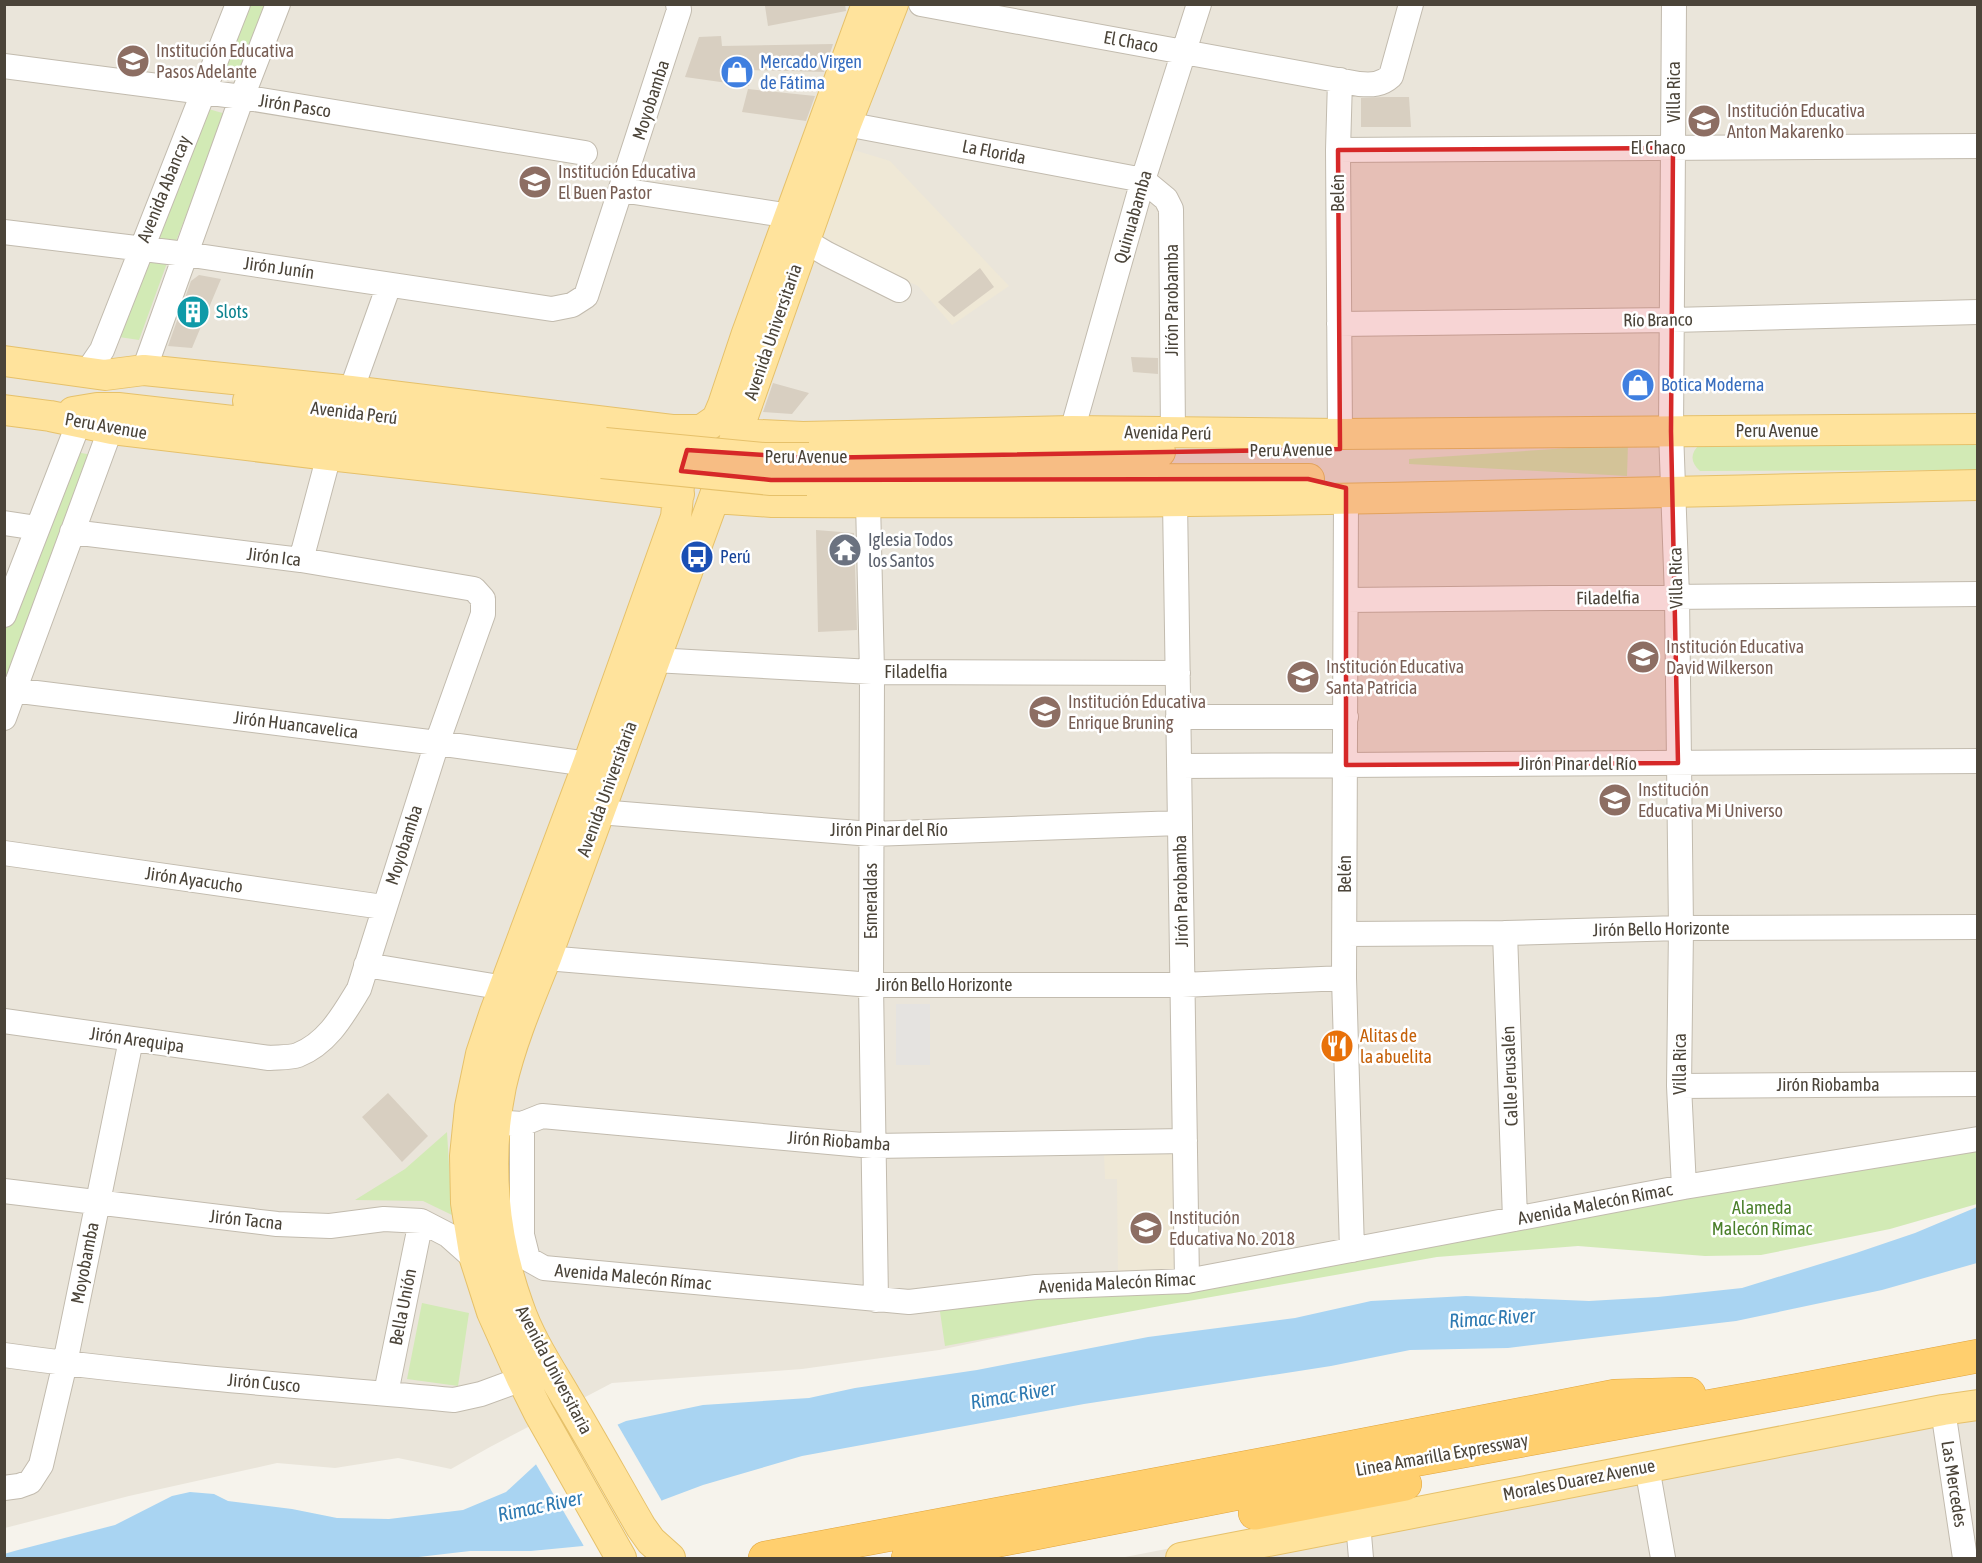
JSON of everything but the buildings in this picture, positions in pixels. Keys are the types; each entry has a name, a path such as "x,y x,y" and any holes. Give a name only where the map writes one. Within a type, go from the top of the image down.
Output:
{"highway":[{"name":"Linea Amarilla Expressway","path":"908,1558 1337,1473 1977,1356"},
{"name":"Linea Amarilla Expressway","path":"1021,1558 1977,1378"},
{"path":"776,1557 1616,1396 1799,1390"}],"main road":[{"path":"851,4 856,37"},
{"name":"Avenida Universitaria","path":"670,1558 651,1541 641,1527 544,1360 518,1306 502,1250 495,1202 493,1155 509,1123 501,1089 508,1058 737,434 867,4"},
{"name":"Avenida Universitaria","path":"618,1551 539,1413 492,1312 475,1259 466,1203 465,1156 470,1107 481,1054 676,517 684,458 692,439 717,419 746,336 846,124 893,4"},
{"path":"4,361 96,373 144,370 351,391 672,430 701,430"},
{"name":"Avenida Perú","path":"96,373 142,390 604,453 771,480 808,469"},
{"name":"Peru Avenue","path":"50,416 97,408 115,418 328,455 679,494"},
{"path":"4,410 50,416"},
{"name":"Peru Avenue","path":"50,416 79,422 115,418 604,453"},
{"name":"Peru Avenue","path":"808,469 1407,448 1600,432 1977,429"},
{"name":"Avenida Perú","path":"737,434 803,437 1072,431 1340,434 1600,432"},
{"name":"Peru Avenue","path":"808,469 1308,478 1384,498 1674,491"},
{"path":"1674,491 1977,485"},
{"path":"714,498 772,502 1384,498"},
{"name":"Morales Duarez Avenue","path":"1181,1558 1977,1405"}],"street":[{"name":"Avenida Abancay","path":"96,373 102,350 140,249 238,4"},
{"path":"144,370 242,97 278,4"},
{"name":"Moyobamba","path":"552,309 572,305 586,296 679,10 678,4"},
{"name":"El Chaco","path":"921,4 1340,80"},
{"name":"Quinuabamba","path":"1072,431 1143,180 1199,4"},
{"path":"1340,80 1374,85 1384,82 1391,76 1411,4"},
{"name":"Villa Rica","path":"1674,4 1671,431 1677,597 1682,928 1679,1086 1684,1187"},
{"name":"Jirón Pasco","path":"4,66 242,97 585,153"},
{"name":"Belén","path":"1340,80 1338,150 1340,434"},
{"name":"La Florida","path":"846,124 1143,180"},
{"name":"El Chaco","path":"1338,150 1977,146"},
{"name":"Jirón Parobamba","path":"1143,180 1166,199 1171,209 1173,433"},
{"path":"621,190 798,228 827,254 899,290"},
{"name":"Jirón Junín","path":"4,232 185,254 552,309"},
{"path":"351,391 389,285"},
{"name":"Río Branco","path":"1339,324 1672,320 1977,312"},
{"path":"4,718 10,690 115,418"},
{"path":"4,615 79,422"},
{"path":"301,560 328,455"},
{"name":"Belén","path":"1346,499 1344,978 1352,1250"},
{"name":"Jirón Parobamba","path":"1175,501 1187,1281"},
{"name":"Esmeraldas","path":"868,502 872,672 871,986 876,1300"},
{"path":"4,523 37,528"},
{"name":"Jirón Ica","path":"72,532 301,560 474,589"},
{"name":"Moyobamba","path":"269,1058 297,1055 318,1044 336,1026 359,989 436,743 483,614 483,599 474,589"},
{"name":"Filadelfia","path":"1346,600 1977,594"},
{"name":"Filadelfia","path":"654,660 872,672 1178,673"},
{"name":"Jirón Huancavelica","path":"10,690 588,764"},
{"path":"1178,717 1346,717"},
{"name":"Jirón Pinar del Río","path":"1179,766 1977,761"},
{"name":"Jirón Pinar del Río","path":"599,812 871,834 1180,823"},
{"name":"Jirón Ayacucho","path":"4,853 383,907"},
{"name":"Jirón Bello Horizonte","path":"1345,934 1505,933 1682,928 1977,927"},
{"name":"Calle Jerusalén","path":"1505,933 1515,1219"},
{"name":"Jirón Bello Horizonte","path":"546,958 871,986 1182,985 1344,978"},
{"path":"366,965 505,988"},
{"name":"Jirón Arequipa","path":"4,1021 269,1058"},
{"name":"Moyobamba","path":"4,1488 30,1482 38,1473 41,1465 65,1363 131,1040"},
{"name":"Jirón Riobamba","path":"1679,1086 1977,1084"},
{"name":"Jirón Riobamba","path":"509,1123 542,1116 873,1146 1185,1141"},
{"name":"Avenida Malecón Rímac","path":"509,1123 522,1235 528,1259 544,1268 909,1302 1036,1287 1187,1281 1684,1187 1977,1139"},
{"name":"Jirón Tacna","path":"4,1191 277,1224 330,1226 384,1220 421,1221 448,1234 475,1259"},
{"name":"Bella Unión","path":"386,1393 421,1221"},
{"name":"Jirón Cusco","path":"4,1354 65,1363 274,1385 454,1400 481,1394 522,1379"},
{"name":"Las Mercedes","path":"1943,1410 1965,1558"},
{"path":"1647,1467 1663,1558"},
{"path":"1358,1523 1361,1558"}],"highlighted area":[{"path":"1673,148 1671,431 1678,763 1346,765 1346,488 1308,479 771,480 681,471 687,450 809,458 1340,449 1338,150"}],"shaded area":[{"path":"5,5 1977,5 1977,1180 1507,1241 1256,1284 939,1350 802,1369 612,1383 451,1469 398,1458 335,1468 277,1463 129,1496 5,1528"},
{"path":"854,150 890,161 1009,286 952,325 918,286 820,243"},
{"path":"896,1004 930,1004 930,1065 896,1065"},
{"name":"Institución Educativa No. 2018","path":"1104,1154 1174,1154 1175,1276 1118,1277 1117,1179 1105,1179"},
{"path":"1977,1391 1977,1558 1120,1558 1690,1447"}],"green space":[{"path":"244,5 268,5 242,82 214,76"},
{"path":"205,108 226,114 176,241 152,238"},
{"path":"148,262 167,263 139,340 119,337"},
{"path":"1977,439 1977,470 1700,471 1692,458 1700,444"},
{"path":"1628,444 1627,476 1409,464 1409,459"},
{"path":"71,451 92,455 8,674 5,674 4,631"},
{"path":"447,1132 452,1215 423,1201 355,1200 405,1169"},
{"name":"Alameda Malecón Rímac","path":"1977,1145 1977,1204 1890,1229 1761,1255 1705,1256 1578,1246 1437,1257 945,1346 939,1305 1052,1291"},
{"path":"422,1303 469,1313 458,1386 407,1379"}],"water":[{"name":"Rimac River","path":"1977,1207 1977,1263 1882,1290 1736,1321 1508,1348 1410,1350 1331,1366 1084,1404 802,1456 703,1485 663,1500 583,1546 531,1551 470,1551 410,1558 5,1558 4,1554 115,1525 172,1496 190,1492 214,1494 228,1501 292,1509 337,1518 389,1519 463,1510 506,1492 545,1456 626,1421 703,1405 809,1398 855,1388 977,1370 1148,1337 1295,1318 1371,1301 1466,1296 1589,1301 1658,1297 1742,1288 1915,1233"}],"pier":[{"path":"616,1422 663,1503 585,1548 534,1461 543,1453"}],"place":[{"name":"Institución Educativa Pasos Adelante","path":"133,61"},
{"name":"Mercado Virgen de Fátima","path":"737,72"},
{"name":"Institución Educativa Anton Makarenko","path":"1704,121"},
{"name":"Institución Educativa El Buen Pastor","path":"535,182"},
{"name":"Slots","path":"193,312"},
{"name":"Botica Moderna","path":"1638,385"},
{"name":"Iglesia Todos los Santos","path":"845,550"},
{"name":"Perú","path":"697,557"},
{"name":"Institución Educativa David Wilkerson","path":"1643,657"},
{"name":"Institución Educativa Santa Patricia","path":"1303,677"},
{"name":"Institución Educativa Enrique Bruning","path":"1045,712"},
{"name":"Institución Educativa Mi Universo","path":"1615,800"},
{"name":"Alitas de la abuelita","path":"1337,1046"},
{"name":"Institución Educativa No. 2018","path":"1146,1228"}]}
